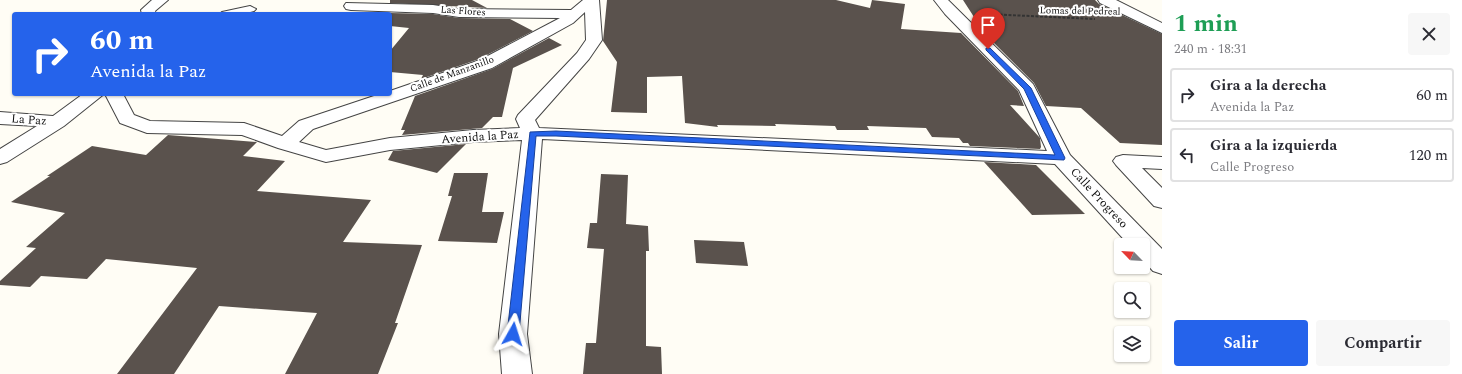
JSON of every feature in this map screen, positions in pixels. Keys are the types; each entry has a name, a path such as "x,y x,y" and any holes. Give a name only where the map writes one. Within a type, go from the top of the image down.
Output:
{"street":[{"path":"148,12 148,10 161,0"},
{"path":"516,374 513,334 532,134 525,119 583,56 594,40 592,0"},
{"name":"Calle de Manzanillo","path":"392,96 486,64 568,20 592,0"},
{"path":"1105,0 1162,29"},
{"name":"Las Flores","path":"351,6 433,9 459,13 576,14"},
{"name":"Calle Progreso","path":"945,6 1027,88 1060,158 1136,238"},
{"path":"0,158 57,122 92,96"},
{"name":"Avenida la Paz","path":"115,96 127,119 147,127 244,129 285,144 326,156 390,144 473,136 556,133 1060,158"},
{"name":"Calle de Manzanillo","path":"285,144 306,125 392,96"},
{"name":"La Paz","path":"0,118 57,122"},
{"path":"1162,163 1123,161 1162,201"},
{"name":"Calle Progreso","path":"1150,252 1162,265"},
{"path":"500,374 513,334"}],"lane":[{"path":"236,12 250,9"}],"path":[{"name":"Lomas del Pedreal","path":"945,6 1106,20 1141,18"}],"building":[{"path":"390,0 472,0 487,8 390,3"},
{"path":"607,0 836,0 870,8 872,0 905,4 901,29 961,33 1018,91 1024,106 1010,105 1040,138 1041,147 1040,149 970,146 968,143 963,143 959,138 932,137 926,128 867,126 869,130 837,130 835,126 775,124 776,126 717,125 718,127 685,123 682,76 647,77 647,113 611,112 617,62 603,41"},
{"path":"963,0 1095,0 1099,4 1162,34 1162,145 1120,143 1081,108 1046,106 1034,83 985,34"},
{"path":"392,13 433,14 459,18 510,19 533,31 479,59 421,79 423,75 392,72 392,49 409,28 392,26"},
{"path":"549,38 562,45 513,68 502,117 493,117 482,128 402,135 405,130 401,130 415,96 492,69"},
{"path":"168,135 257,142 243,156 285,161 257,191 371,200 343,242 422,245 395,323 398,323 378,374 285,374 317,313 219,306 174,374 117,374 197,268 106,259 87,279 41,276 30,287 0,285 0,281 36,248 26,247 65,213 11,202 92,146 146,155"},
{"path":"466,144 437,173 388,160 393,151"},
{"path":"984,162 1036,165 1085,214 1032,215"},
{"path":"454,173 488,173 482,212 504,212 497,243 438,241 452,196 448,196"},
{"path":"601,174 628,175 626,224 648,226 649,251 646,251 646,346 661,347 662,374 583,374 586,343 596,343 604,249 587,248 590,223 597,223"},
{"path":"694,240 744,242 748,266 696,263"}],"route":[{"path":"513,334 532,134 556,133 1060,158 1027,88 988,49"}]}
